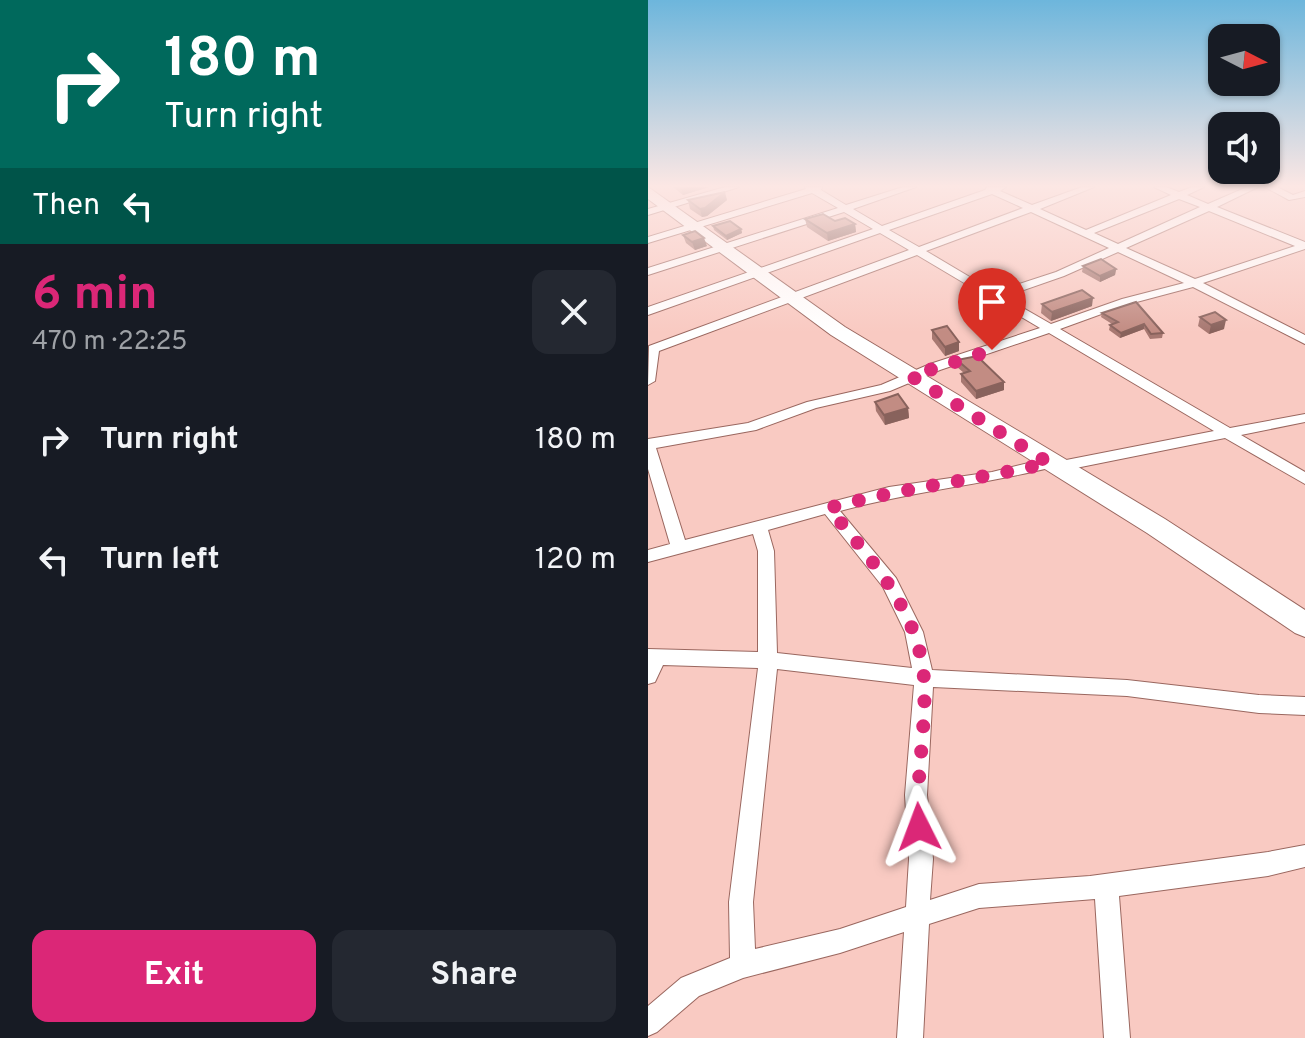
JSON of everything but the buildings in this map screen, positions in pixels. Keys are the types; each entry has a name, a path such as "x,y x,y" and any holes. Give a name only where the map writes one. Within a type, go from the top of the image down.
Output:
{"main road":[{"path":"706,235 793,300 1053,465 1156,526 1305,625"}],"street":[{"path":"648,272 765,235"},
{"path":"648,311 864,235"},
{"path":"893,235 1305,479"},
{"path":"648,381 651,350 963,235"},
{"path":"1087,235 1192,282 1305,340"},
{"path":"997,295 1060,274 1141,235"},
{"path":"679,548 648,445 751,427 812,405 885,388 911,376 1126,301 1305,246 1278,235"},
{"path":"648,556 889,492 992,477 1305,418"},
{"path":"829,508 890,583 914,632 924,678 916,795 921,859 910,1038"},
{"path":"743,965 741,902 768,660 766,551 759,527"},
{"path":"651,663 768,660 924,678 1127,688 1259,704 1305,706"},
{"path":"648,1023 690,987 743,965 840,941 979,896 1106,885 1268,864 1305,856"},
{"path":"1106,885 1117,1038"}],"route":[{"path":"919,827 916,795 924,678 914,632 890,583 829,508 889,492 992,477 1049,463 911,376 992,350"}]}
